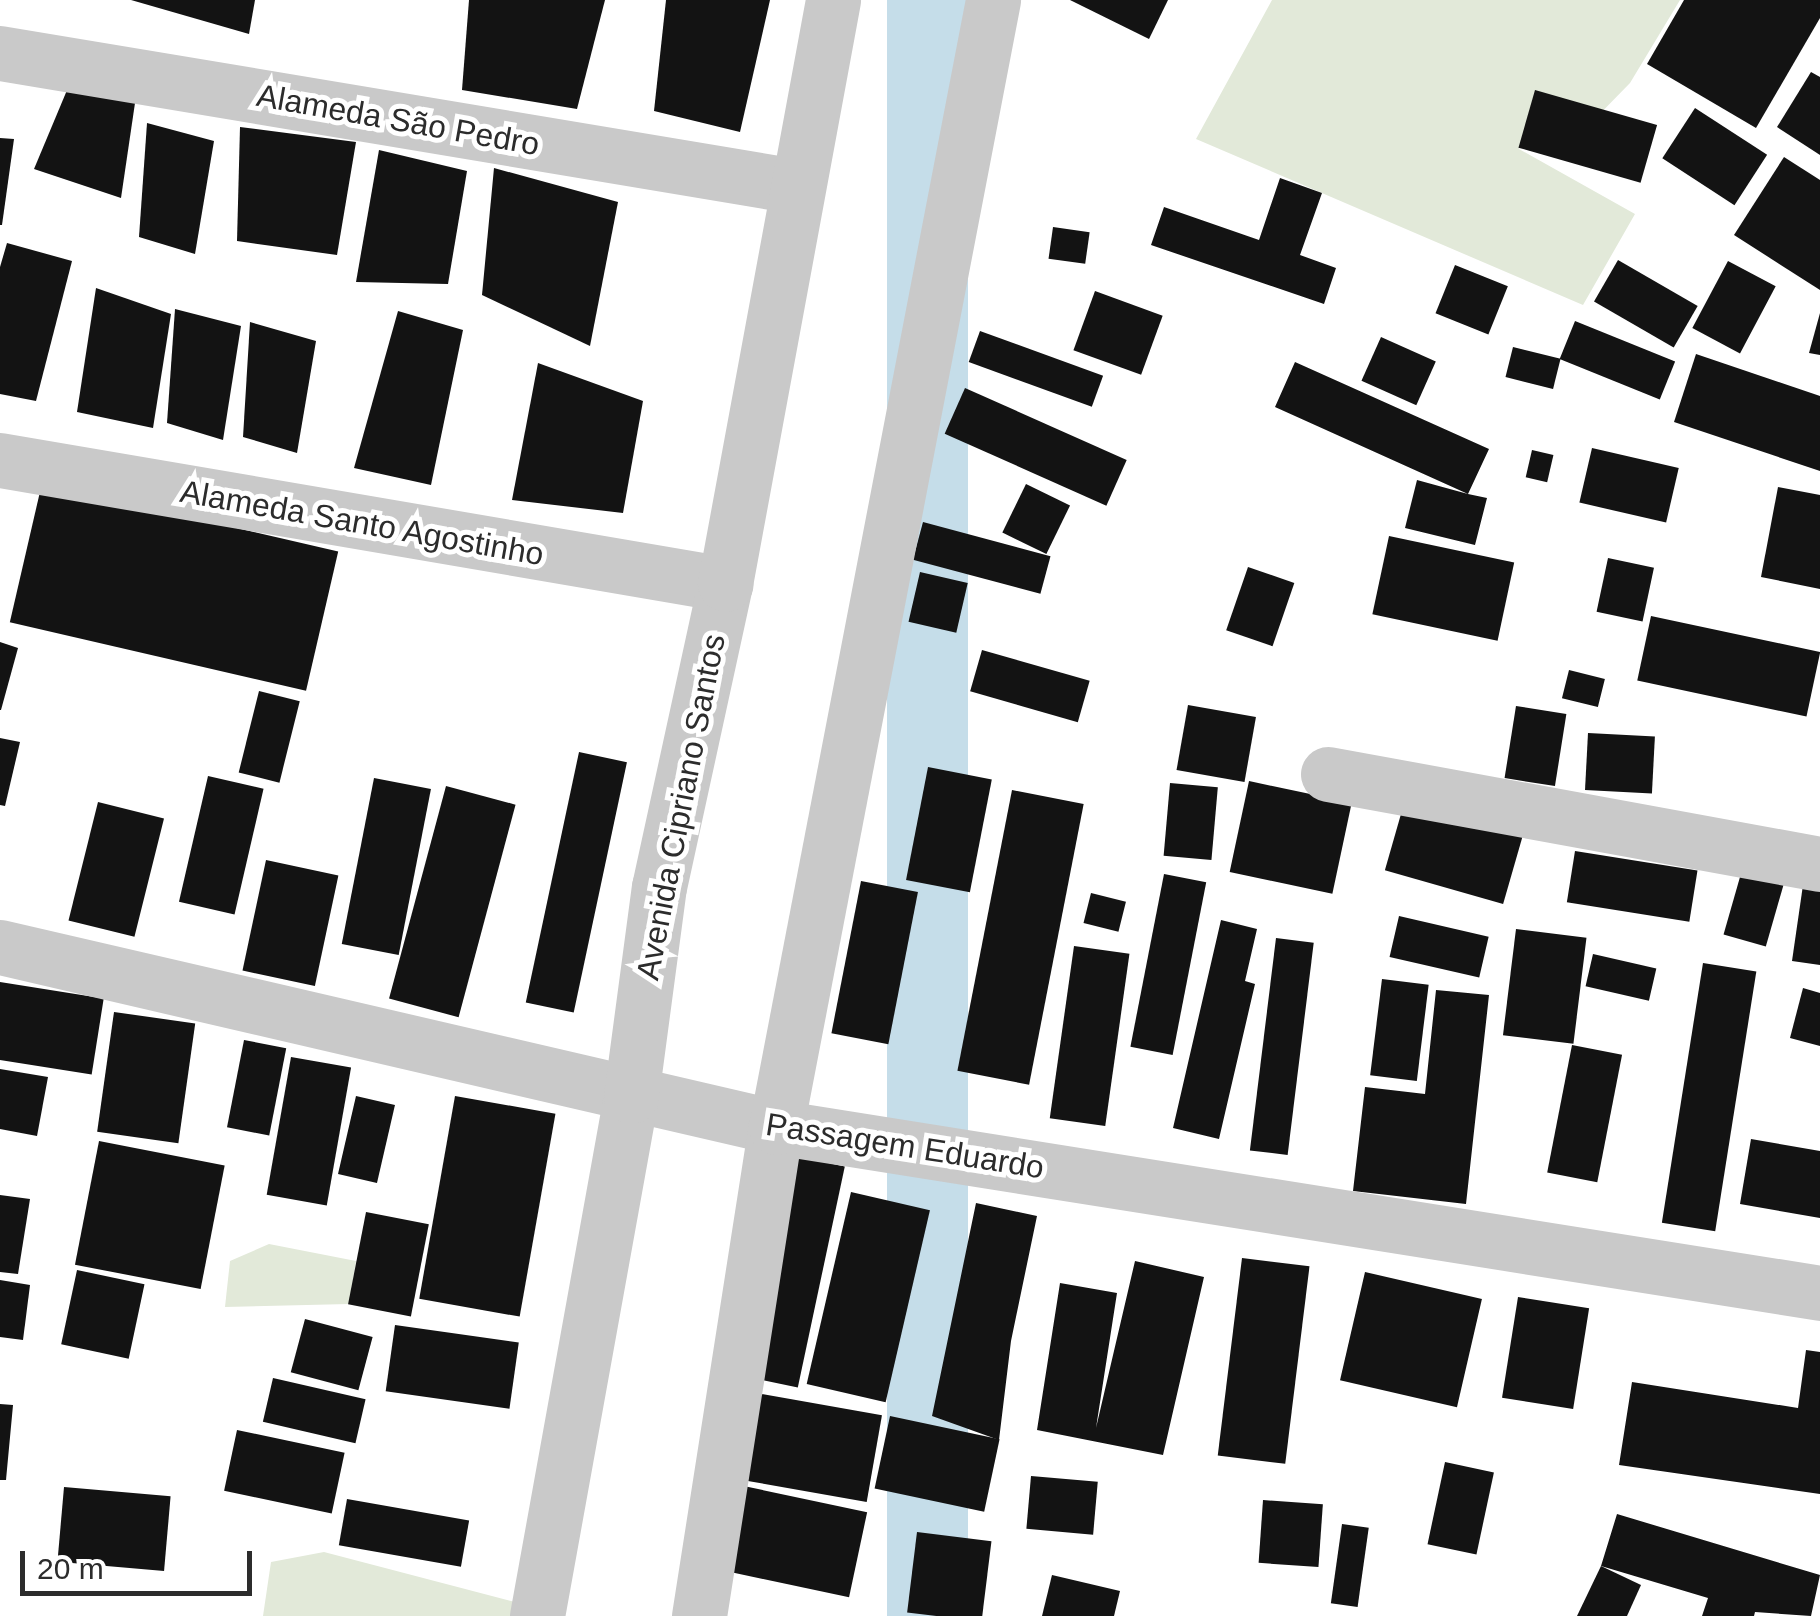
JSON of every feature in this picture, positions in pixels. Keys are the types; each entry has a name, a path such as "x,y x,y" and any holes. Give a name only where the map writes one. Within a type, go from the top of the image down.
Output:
{"street":[{"name":"Avenida Cipriano Santos","path":"537,1616 630,1096 659,887 725,584 833,0"},
{"path":"699,1616 776,1126 993,0"},
{"name":"Alameda São Pedro","path":"0,53 796,186"},
{"name":"Alameda Santo Agostinho","path":"0,460 725,584"},
{"path":"1328,774 1820,864"},
{"name":"Passagem Eduardo","path":"0,947 630,1096 776,1126 1820,1293"}],"green space":[{"path":"1272,0 1680,0 1630,83 1589,125 1535,91 1519,149 1635,214 1583,305 1196,139"},
{"path":"269,1244 356,1261 349,1304 225,1307 230,1261"},
{"path":"324,1552 515,1602 513,1616 263,1616 271,1562"}],"water":[{"path":"887,0 968,0 968,1616 887,1616"}],"building":[{"path":"131,0 255,0 249,34"},
{"path":"469,0 605,0 577,109 462,90"},
{"path":"666,0 770,0 740,132 654,111"},
{"path":"1070,0 1168,0 1149,39"},
{"path":"1684,0 1820,0 1820,18 1756,128 1647,64"},
{"path":"1811,72 1820,77 1820,155 1777,127"},
{"path":"70,83 135,103 121,198 34,169"},
{"path":"1535,90 1657,125 1641,183 1518,148"},
{"path":"1695,108 1767,155 1734,205 1662,158"},
{"path":"147,123 214,141 195,254 139,237"},
{"path":"240,127 356,142 337,255 237,241"},
{"path":"0,138 14,139 2,225 0,225"},
{"path":"379,150 467,171 448,284 356,282"},
{"path":"1784,157 1820,180 1820,290 1734,235"},
{"path":"494,168 618,202 590,346 482,295"},
{"path":"1280,178 1322,193 1300,255 1336,268 1324,304 1151,245 1164,207 1259,240"},
{"path":"1053,227 1090,232 1085,264 1049,259"},
{"path":"7,243 72,261 36,401 0,394 0,267"},
{"path":"1618,260 1698,306 1674,348 1594,302"},
{"path":"1728,261 1776,286 1740,353 1692,328"},
{"path":"1455,265 1508,286 1488,335 1436,313"},
{"path":"96,288 171,314 153,428 77,412"},
{"path":"1095,291 1163,316 1141,375 1073,350"},
{"path":"175,309 241,326 223,440 167,423"},
{"path":"398,311 463,330 431,485 354,468"},
{"path":"1820,313 1820,355 1809,353"},
{"path":"1575,321 1675,361 1660,399 1560,359"},
{"path":"250,322 316,341 297,453 243,437"},
{"path":"980,331 1103,376 1092,407 969,362"},
{"path":"1381,337 1436,361 1416,405 1361,381"},
{"path":"1513,347 1561,359 1553,389 1506,377"},
{"path":"1696,354 1820,396 1820,471 1674,422"},
{"path":"1295,362 1489,449 1468,494 1275,407"},
{"path":"538,363 643,401 623,513 512,500"},
{"path":"965,388 1127,460 1106,506 945,434"},
{"path":"1592,448 1679,468 1666,523 1579,503"},
{"path":"1532,450 1553,455 1547,482 1526,477"},
{"path":"1417,480 1487,498 1475,545 1405,528"},
{"path":"42,483 338,551 306,691 10,622"},
{"path":"1026,484 1070,505 1046,554 1002,533"},
{"path":"1778,487 1820,495 1820,589 1761,577"},
{"path":"923,522 1051,556 1040,594 913,560"},
{"path":"1389,536 1514,563 1498,641 1372,614"},
{"path":"1608,558 1654,568 1643,622 1597,612"},
{"path":"1248,567 1294,583 1273,646 1226,630"},
{"path":"920,572 968,583 956,633 909,622"},
{"path":"1651,616 1820,652 1806,717 1637,681"},
{"path":"0,642 18,648 1,710 0,710"},
{"path":"982,650 1090,681 1078,722 970,691"},
{"path":"1569,670 1605,679 1598,707 1562,698"},
{"path":"259,691 300,701 279,783 239,773"},
{"path":"1188,705 1256,717 1244,782 1177,770"},
{"path":"1516,706 1566,714 1555,786 1505,778"},
{"path":"1588,733 1655,737 1652,793 1585,790"},
{"path":"0,738 20,742 5,806 0,805"},
{"path":"579,752 627,762 574,1013 526,1002"},
{"path":"928,767 992,779 970,892 906,880"},
{"path":"208,776 264,789 235,915 179,902"},
{"path":"374,778 431,789 399,955 342,944"},
{"path":"1249,781 1352,803 1332,894 1230,872"},
{"path":"1170,783 1218,787 1211,860 1164,856"},
{"path":"446,786 516,805 459,1017 389,999"},
{"path":"1012,790 1084,804 1029,1085 957,1071"},
{"path":"1405,800 1523,834 1503,904 1385,870"},
{"path":"98,802 164,818 134,937 68,920"},
{"path":"1575,851 1697,870 1689,922 1567,902"},
{"path":"266,860 338,875 315,986 243,971"},
{"path":"1742,870 1784,882 1766,947 1724,934"},
{"path":"1164,874 1206,882 1173,1055 1130,1047"},
{"path":"861,881 918,892 888,1044 831,1033"},
{"path":"1803,885 1820,888 1820,965 1792,961"},
{"path":"1091,893 1126,902 1118,932 1084,923"},
{"path":"1399,916 1489,937 1479,978 1390,957"},
{"path":"1221,920 1257,929 1245,981 1255,984 1219,1139 1173,1128"},
{"path":"1516,929 1586,938 1573,1044 1503,1035"},
{"path":"1276,938 1314,943 1288,1155 1250,1150"},
{"path":"1074,946 1129,954 1105,1126 1050,1118"},
{"path":"1593,954 1656,969 1649,1001 1586,986"},
{"path":"1703,963 1756,971 1715,1231 1662,1223"},
{"path":"1382,979 1429,985 1417,1081 1370,1075"},
{"path":"0,982 104,998 92,1074 0,1060"},
{"path":"1803,988 1820,993 1820,1046 1790,1038"},
{"path":"1436,990 1489,995 1466,1204 1353,1191 1365,1087 1425,1094"},
{"path":"114,1012 195,1023 178,1143 97,1132"},
{"path":"244,1040 286,1048 269,1136 227,1127"},
{"path":"1572,1045 1622,1055 1597,1182 1547,1173"},
{"path":"291,1057 351,1068 327,1205 267,1195"},
{"path":"0,1069 48,1077 37,1136 0,1129"},
{"path":"356,1096 395,1105 377,1183 338,1174"},
{"path":"455,1096 555,1114 520,1317 419,1299"},
{"path":"1751,1139 1820,1151 1820,1218 1740,1204"},
{"path":"99,1141 225,1165 201,1289 75,1265"},
{"path":"791,1155 845,1166 798,1387 744,1376"},
{"path":"851,1192 930,1210 886,1402 807,1384"},
{"path":"0,1195 30,1199 18,1274 0,1272"},
{"path":"976,1203 1037,1216 1011,1341 999,1440 932,1416"},
{"path":"366,1212 429,1224 411,1316 348,1304"},
{"path":"1242,1258 1309,1266 1285,1464 1218,1456"},
{"path":"1135,1261 1204,1277 1163,1455 1037,1430 1060,1283 1117,1293 1096,1428"},
{"path":"77,1270 144,1284 129,1359 61,1344"},
{"path":"1365,1272 1482,1299 1457,1407 1340,1380"},
{"path":"0,1280 30,1285 23,1340 0,1337"},
{"path":"1518,1297 1589,1308 1573,1409 1502,1398"},
{"path":"305,1319 373,1337 358,1390 291,1372"},
{"path":"395,1325 519,1342 509,1409 386,1391"},
{"path":"1806,1350 1820,1352 1820,1494 1619,1465 1632,1382 1798,1408"},
{"path":"273,1378 366,1399 355,1443 263,1422"},
{"path":"750,1392 882,1415 867,1502 735,1479"},
{"path":"0,1404 13,1405 6,1480 0,1480"},
{"path":"890,1416 1000,1439 984,1512 875,1488"},
{"path":"237,1430 345,1453 332,1514 224,1491"},
{"path":"1445,1462 1494,1472 1476,1555 1428,1544"},
{"path":"1031,1476 1098,1482 1093,1535 1026,1529"},
{"path":"739,1485 867,1512 849,1597 721,1570"},
{"path":"64,1487 171,1496 164,1571 57,1562"},
{"path":"347,1499 469,1521 461,1567 339,1545"},
{"path":"1263,1500 1323,1504 1318,1567 1259,1563"},
{"path":"1617,1514 1820,1575 1811,1616 1755,1612 1754,1616 1702,1616 1708,1598 1601,1566"},
{"path":"1342,1524 1369,1528 1358,1607 1331,1603"},
{"path":"917,1532 991,1541 982,1616 907,1612"},
{"path":"1601,1566 1641,1585 1627,1616 1577,1616"},
{"path":"1052,1575 1120,1591 1114,1616 1042,1616"}]}
